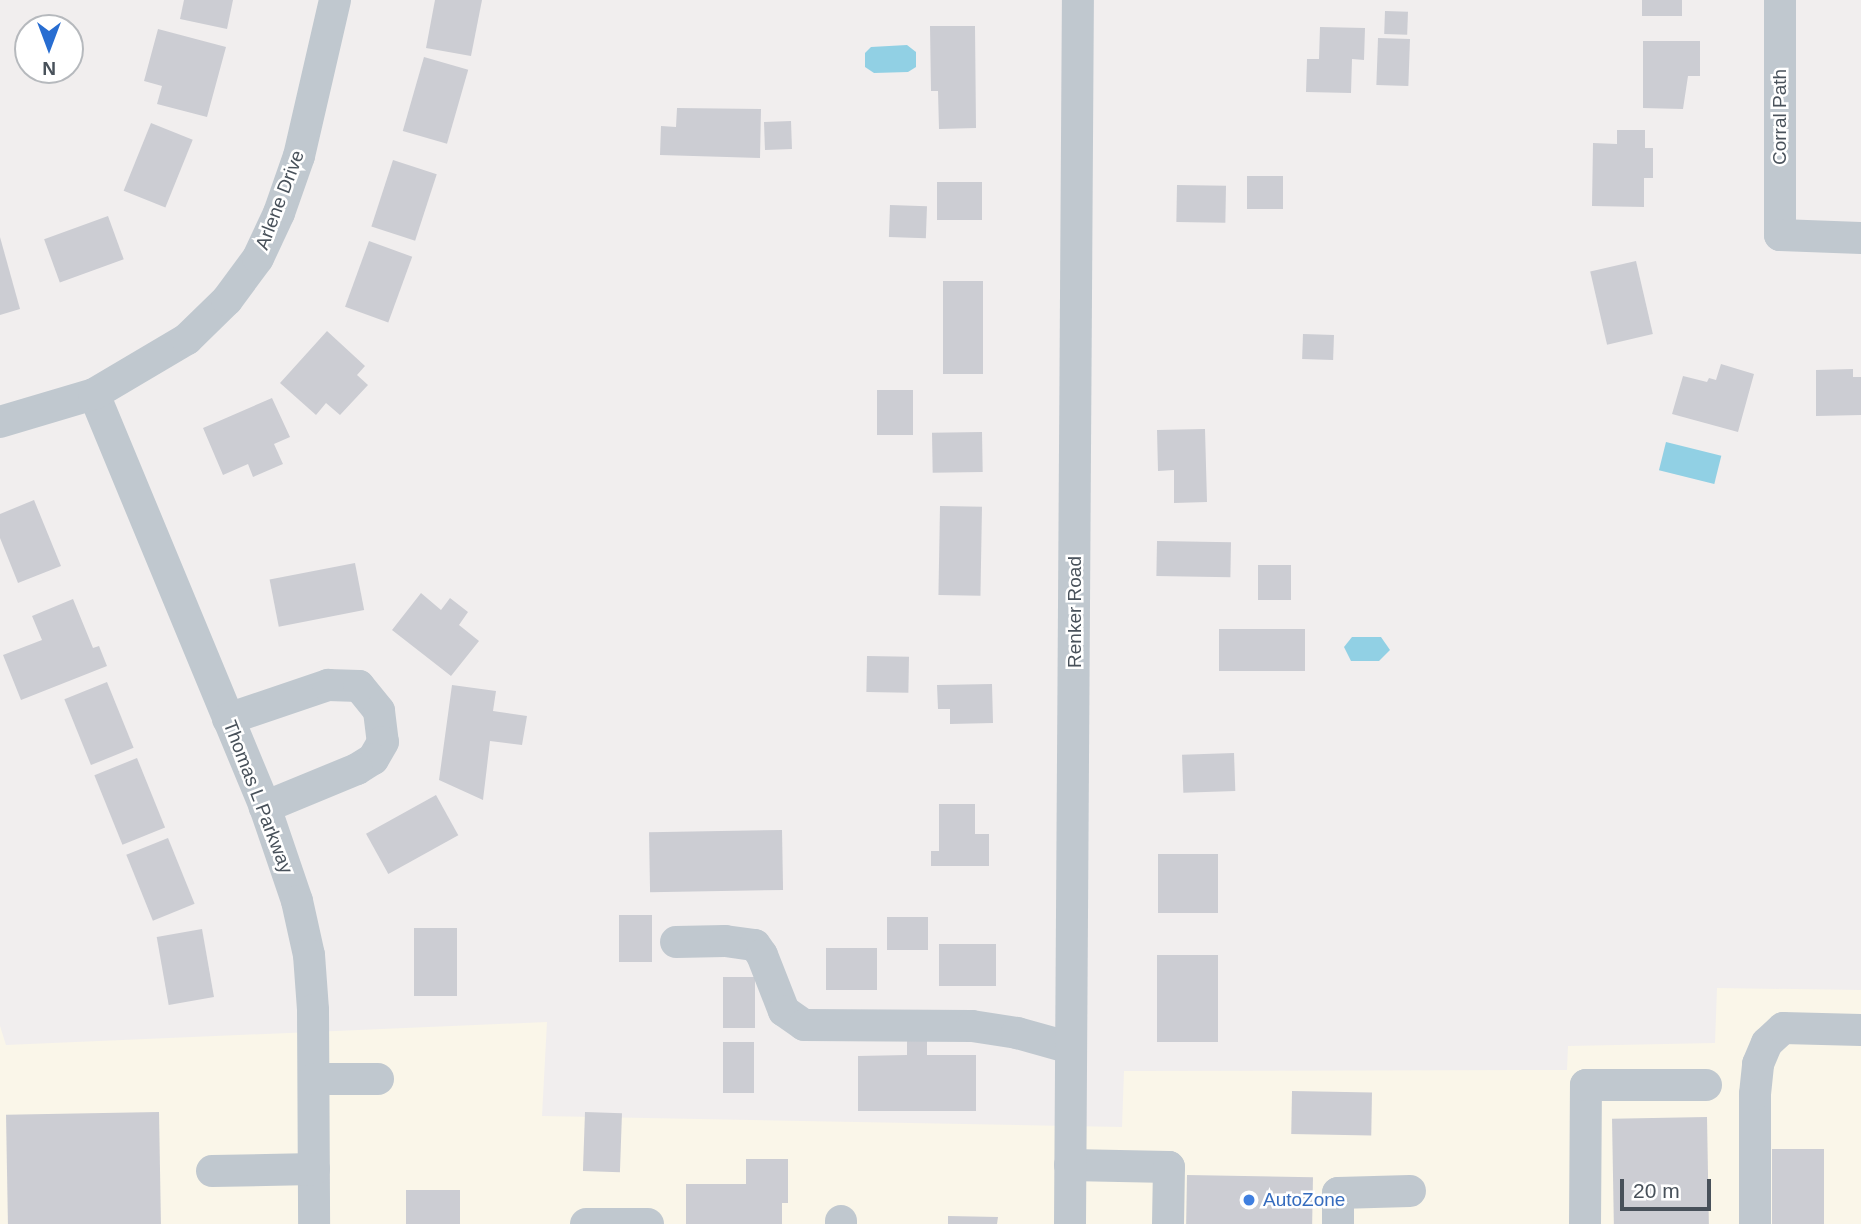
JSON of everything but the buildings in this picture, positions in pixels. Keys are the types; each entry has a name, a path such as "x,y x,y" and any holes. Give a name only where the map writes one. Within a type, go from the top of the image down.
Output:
{"street":[{"name":"Arlene Drive","path":"0,422 94,394 187,339 227,300 258,258 279,213 299,156 335,0"},
{"name":"Renker Road","path":"1070,1224 1078,0"},
{"name":"Corral Path","path":"1780,0 1780,234 1861,238"},
{"name":"Thomas L Parkway","path":"94,394 265,807 297,901 309,955 314,1079 314,1224"},
{"path":"228,719 328,685 359,686 379,711 383,742 373,759 357,769 265,807"},
{"path":"676,942 725,941 754,945 762,955 784,1011 804,1025 972,1026 1017,1033 1071,1048"},
{"path":"1755,1224 1755,1094 1759,1064 1767,1043 1783,1028 1861,1030"},
{"path":"314,1079 378,1079"},
{"path":"1585,1224 1586,1085 1706,1086"},
{"path":"1070,1166 1169,1167 1168,1224"},
{"path":"212,1171 314,1169"},
{"path":"1338,1224 1338,1192 1410,1191"},
{"path":"586,1224 648,1224"}],"shaded area":[{"path":"1717,988 1861,990 1861,1224 0,1224 0,1026 6,1045 547,1022 542,1116 1122,1127 1124,1071 1567,1070 1568,1046 1715,1043"}],"water":[{"path":"907,45 916,52 916,67 908,72 874,73 865,67 865,53 871,47"},
{"path":"1666,442 1721,456 1714,484 1659,470"},
{"path":"1352,637 1381,637 1390,650 1379,661 1351,661 1344,647"}],"place":[{"name":"AutoZone","path":"1249,1200"}]}
